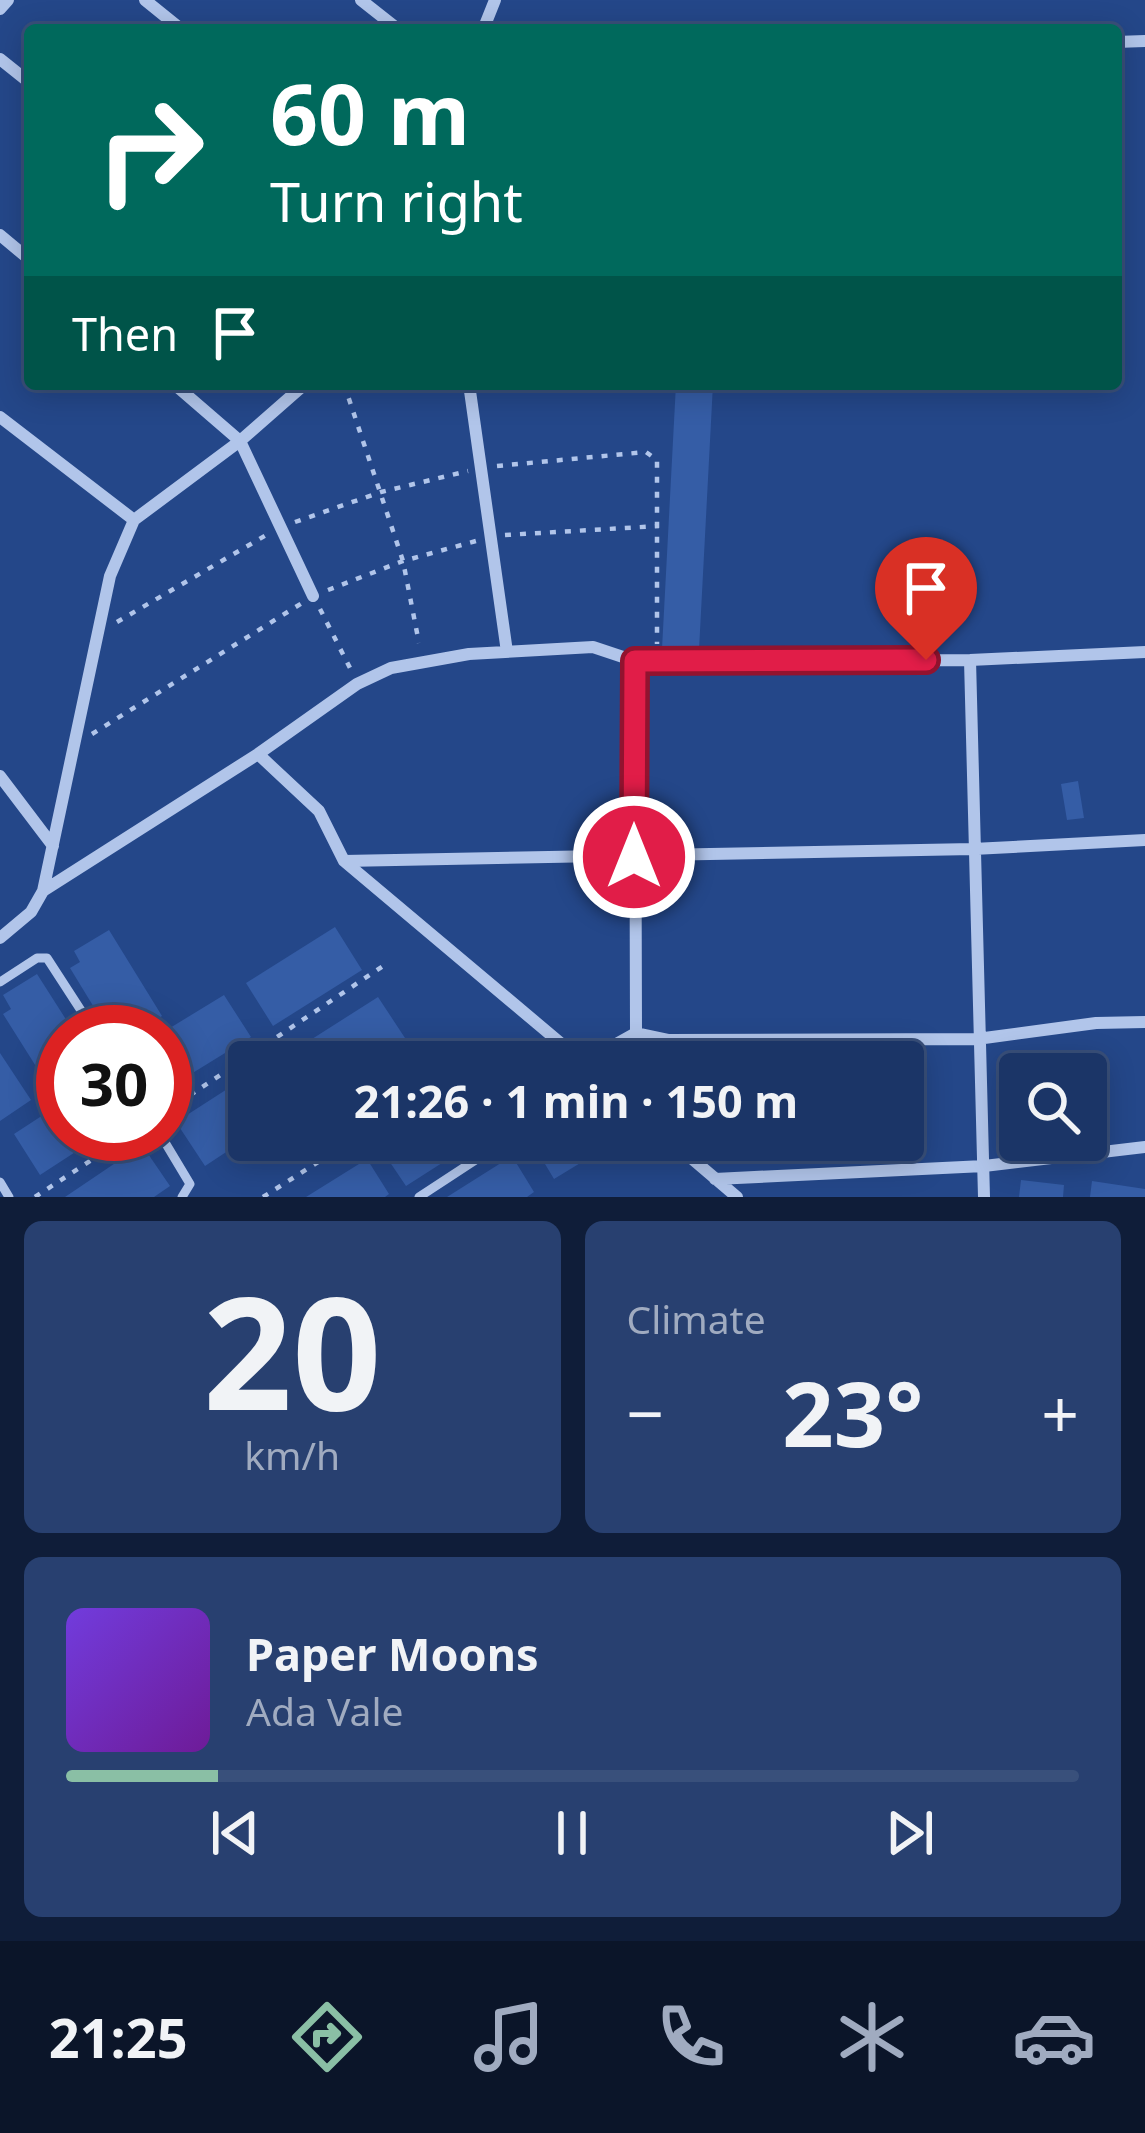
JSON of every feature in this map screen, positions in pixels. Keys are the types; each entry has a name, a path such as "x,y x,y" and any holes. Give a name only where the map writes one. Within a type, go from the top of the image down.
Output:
{"street":[{"path":"0,9 8,0"},
{"path":"145,0 175,24"},
{"path":"362,0 392,24"},
{"path":"0,59 24,78"},
{"path":"0,235 24,255"},
{"path":"181,390 240,442 313,596"},
{"path":"0,938 31,912 43,891 110,576 134,520 240,442 298,390"},
{"path":"470,390 507,652"},
{"path":"0,417 134,520"},
{"path":"43,891 358,684 392,668 423,661 593,647 635,661 970,660 1145,652"},
{"path":"970,660 984,1197"},
{"path":"635,661 636,1033"},
{"path":"258,754 319,812 344,861 558,1041"},
{"path":"0,776 53,846"},
{"path":"344,861 973,849 1145,840"},
{"path":"621,1041 636,1033 669,1040 977,1039 1096,1023 1145,1022"},
{"path":"715,1179 985,1166 1145,1147"},
{"path":"694,1161 737,1197"}],"lane":[{"path":"0,982 37,958 47,958 77,1005"},
{"path":"176,1161 190,1184 182,1197"},
{"path":"419,1197 474,1161"},
{"path":"0,1182 10,1197"}],"path":[{"path":"346,390 403,561 423,661"},
{"path":"96,634 280,527 381,492 484,467 646,452 657,460 656,661"},
{"path":"72,746 313,596 403,561 493,536 659,526"},
{"path":"313,596 358,684"},
{"path":"192,1094 389,962"},
{"path":"35,1197 90,1161"},
{"path":"263,1197 320,1161"}],"building":[{"path":"676,390 713,390 699,650 662,649"},
{"path":"1078,781 1084,818 1067,820 1061,784"},
{"path":"335,927 362,970 273,1026 246,983"},
{"path":"109,930 155,1005 93,1005 70,968 80,962 74,951"},
{"path":"37,974 57,1005 36,1005 36,1066 3,1014 11,1009 3,995"},
{"path":"224,995 251,1037 228,1041 228,1051 192,1073 192,1015"},
{"path":"378,997 405,1038 400,1041 309,1041"},
{"path":"0,1053 31,1100 0,1121"},
{"path":"228,1089 228,1151 205,1166 192,1146 192,1112"},
{"path":"36,1120 36,1161 62,1161 40,1175 14,1134"},
{"path":"118,1161 153,1161 170,1186 154,1197 65,1197"},
{"path":"364,1161 389,1194 385,1197 306,1197"},
{"path":"389,1161 445,1161 406,1186"},
{"path":"504,1161 515,1161 534,1192 527,1197 447,1197"},
{"path":"543,1161 584,1161 554,1179"},
{"path":"1021,1180 1064,1185 1063,1197 1019,1197"},
{"path":"1092,1181 1145,1189 1145,1197 1090,1197"}],"route":[{"path":"634,857 635,661 926,660"}]}
